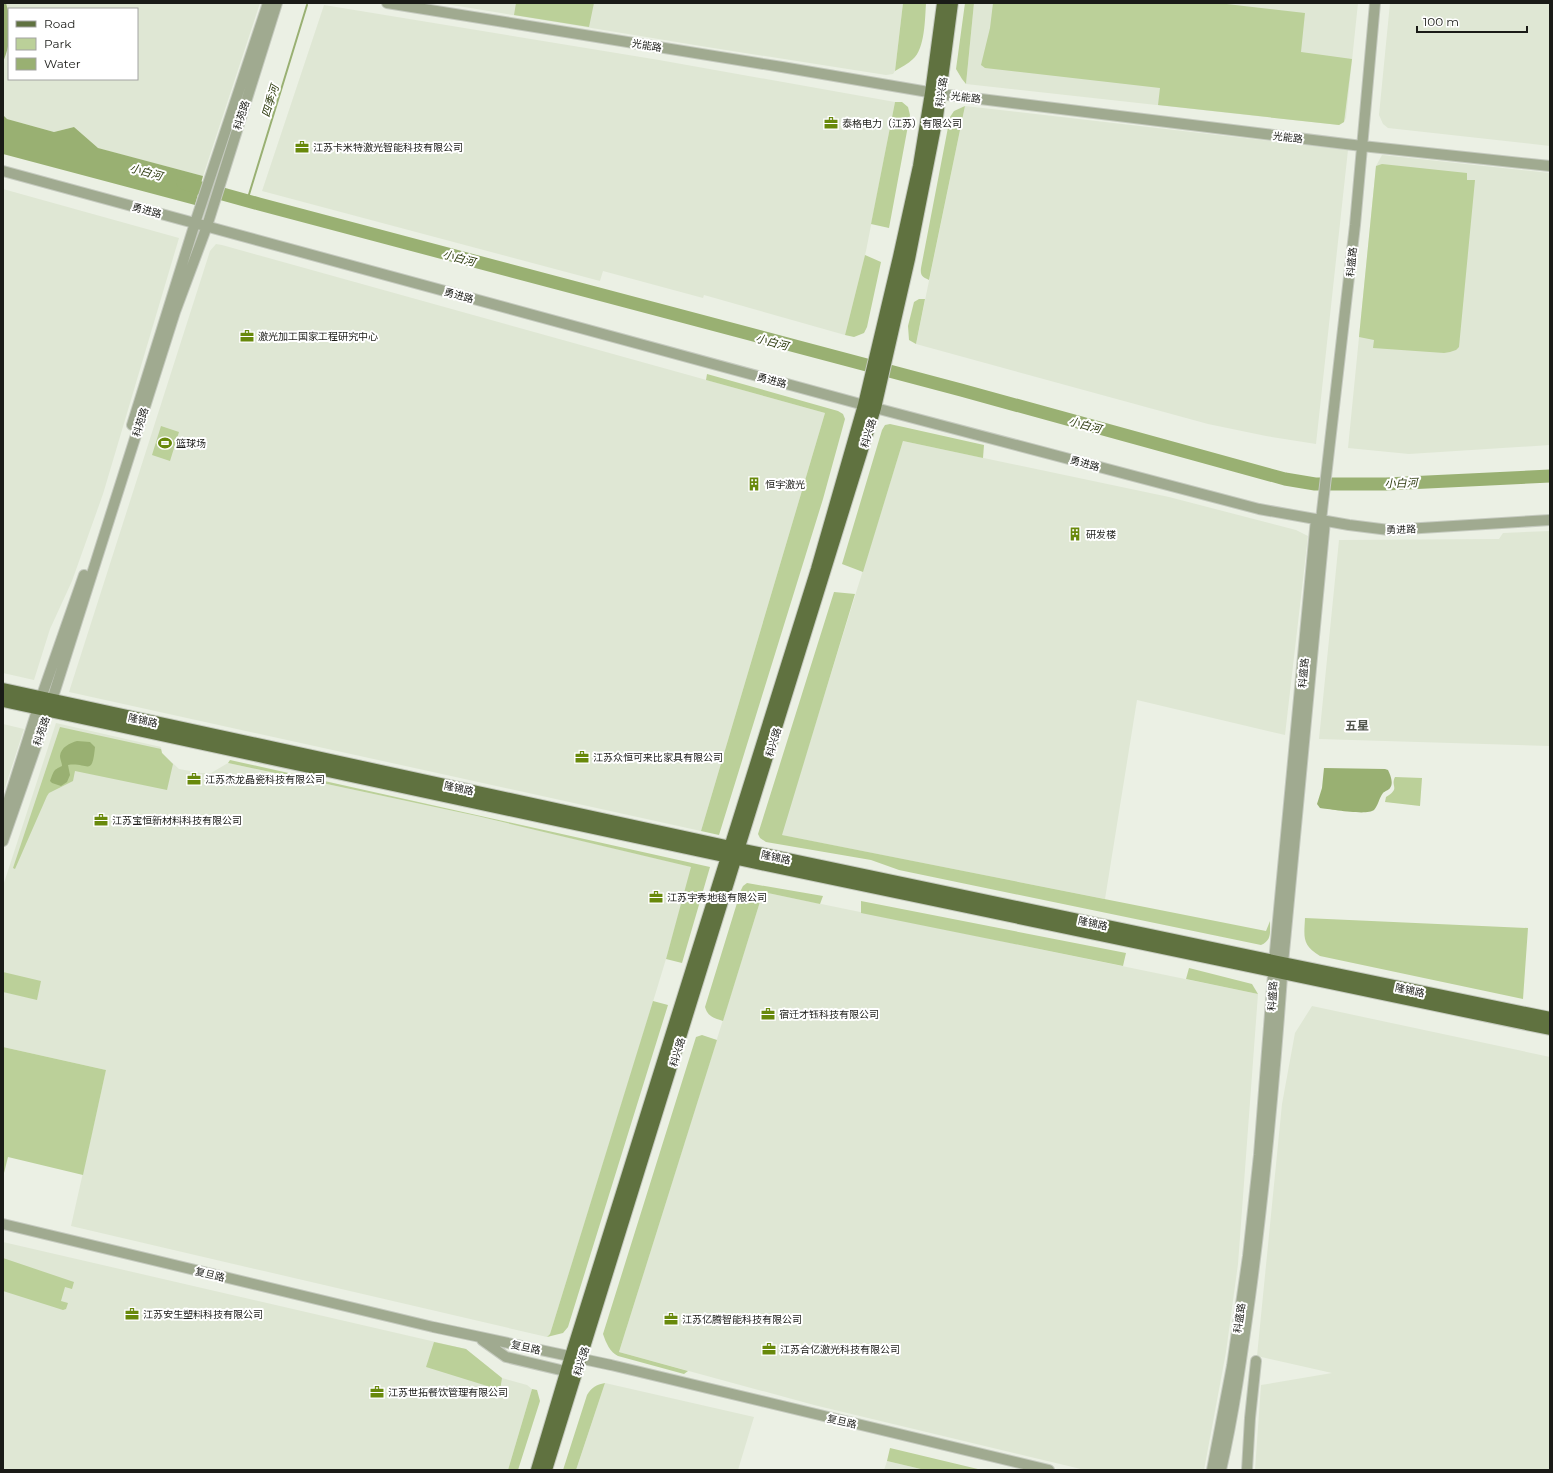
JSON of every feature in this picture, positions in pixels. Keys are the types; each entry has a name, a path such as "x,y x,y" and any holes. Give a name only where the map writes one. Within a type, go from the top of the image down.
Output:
{"main road":[{"name":"科兴路","path":"936,93 943,3"},
{"name":"科兴路","path":"537,1470 576,1358 733,853 817,569 870,407 883,352 918,166 936,93 952,3"},
{"name":"隆锦路","path":"3,690 44,704"},
{"name":"隆锦路","path":"3,700 44,704 733,853 1278,967 1550,1029"},
{"name":"隆锦路","path":"1278,967 1550,1018"},
{"name":"科兴路","path":"546,1470 571,1373"}],"street":[{"name":"科苑路","path":"3,818 44,704 210,215 216,176 268,3"},
{"name":"科苑路","path":"3,841 44,704 199,213 216,176 277,3"},
{"name":"光能路","path":"386,3 936,93 1362,146 1550,166"},
{"name":"科盛路","path":"1212,1470 1230,1378 1248,1256 1278,967 1321,520 1354,233 1375,3"},
{"name":"勇进路","path":"3,171 870,407 1252,507 1321,520 1389,530 1550,520"},
{"name":"科盛路","path":"1221,1470 1238,1382 1258,1239 1276,1061 1278,967"},
{"name":"复旦路","path":"3,1224 432,1327 576,1358 1049,1470"},
{"path":"477,1336 506,1357 571,1373"},
{"path":"1247,1470 1250,1418 1256,1361"}],"shaded area":[{"path":"3,3 260,3 203,176 97,148 74,127 54,132 3,118"},
{"path":"440,3 903,3 895,71 893,74 886,75"},
{"path":"974,3 1358,3 1346,118 1344,122 1339,125 966,84"},
{"path":"1390,3 1550,3 1550,146 1388,128 1383,124 1379,115"},
{"path":"324,5 659,60 895,102 866,251 845,335 704,295 703,298 603,271 600,281 262,191"},
{"path":"965,106 1348,150 1316,444 1266,436 1208,424 916,344"},
{"path":"1382,155 1550,173 1550,445 1409,454 1348,448 1376,166"},
{"path":"3,189 179,238 103,494 72,581 50,629 34,680 3,673"},
{"path":"216,244 825,413 701,831 69,692 210,251"},
{"path":"903,441 1169,497 1296,530 1308,536 1285,735 1137,700 1105,899 781,835"},
{"path":"1550,531 1550,746 1319,739 1339,540 1499,539 1503,533"},
{"path":"56,723 161,747 162,753 179,769 201,773 211,773 228,763 477,816 692,867 634,1064 550,1334 547,1337 71,1226 106,1070 3,1047 3,886"},
{"path":"3,724 24,729 3,794"},
{"path":"763,892 1258,994 1238,1264 1226,1352 1204,1470 1085,1470 814,1405 619,1352"},
{"path":"1312,1006 1550,1057 1550,1470 1255,1470 1261,1385 1332,1373 1257,1356 1282,1104 1295,1033"},
{"path":"3,1242 466,1349 502,1378 527,1385 532,1389 508,1470 3,1470"},
{"path":"605,1383 754,1417 738,1470 576,1470"},
{"path":"887,1461 925,1470 884,1470"}],"green space":[{"path":"516,3 594,3 589,27 514,15"},
{"path":"903,3 926,3 925,25 922,41 917,54 913,59 895,71"},
{"path":"965,3 974,3 966,84 956,69"},
{"path":"993,3 1218,3 1305,13 1301,52 1352,59 1344,122 1339,125 1158,105 1160,88 985,68 981,65 990,28"},
{"path":"895,102 902,102 908,107 910,115 889,228 871,224"},
{"path":"965,106 929,280 922,276 921,268 950,117 954,111"},
{"path":"1382,164 1467,173 1467,180 1475,180 1459,347 1456,350 1444,353 1373,348 1374,340 1359,337 1376,166"},
{"path":"865,255 881,262 867,327 864,333 854,337 845,335"},
{"path":"919,299 925,299 916,344 909,340 908,326 914,302"},
{"path":"707,374 838,411 843,414 845,419 823,499 719,835 701,831 825,413 706,380"},
{"path":"890,424 984,445 983,458 903,441 863,572 842,564 882,430 885,425"},
{"name":"篮球场","path":"161,426 179,432 170,461 152,455"},
{"path":"834,592 855,594 782,835 1266,931 1270,921 1270,935 1267,941 1261,945 899,870 871,860 766,842 760,838 758,834"},
{"path":"60,727 161,749 162,753 173,764 167,790 75,771 73,781 49,793 47,796 15,869 13,868"},
{"path":"230,760 710,867 682,963 666,959 691,867 477,816 228,763"},
{"path":"1395,777 1422,778 1420,806 1385,802 1386,797 1394,789"},
{"path":"747,883 823,896 820,904 763,892 723,1021 710,1015 705,1007 741,890"},
{"path":"861,901 1126,953 1123,966 861,913"},
{"path":"1305,918 1528,928 1523,999 1320,956 1310,948 1305,940"},
{"path":"1189,968 1252,984 1258,994 1186,979"},
{"path":"3,972 41,981 37,1000 3,992"},
{"path":"653,1001 668,1005 568,1327 563,1333 547,1337 550,1334"},
{"path":"702,1035 717,1040 619,1352 688,1371 684,1374 618,1356 609,1347 603,1334 696,1037"},
{"path":"3,1047 106,1070 83,1175 8,1157 3,1177"},
{"path":"3,1258 74,1282 72,1289 65,1287 61,1301 68,1303 66,1309 63,1310 3,1291"},
{"path":"434,1342 466,1349 502,1378 500,1390 426,1367"},
{"path":"605,1383 576,1470 563,1470 587,1395 594,1387"},
{"path":"532,1389 537,1390 540,1401 518,1470 508,1470"},
{"path":"890,1448 982,1470 925,1470 887,1461"}],"water":[{"path":"3,3 6,3 8,10 8,48 3,62"},
{"path":"3,115 7,119 54,132 74,127 98,148 203,176 195,205 3,154"},
{"path":"77,741 90,742 95,747 94,757 90,766 68,765 70,775 67,782 61,786 52,783 50,781 54,771 62,766 60,756 62,750 69,744"},
{"path":"1324,768 1385,769 1388,770 1391,776 1391,786 1380,797 1374,810 1370,812 1340,811 1320,808 1317,804 1322,788"}],"waterway":[{"name":"四季河","path":"247,201 307,5"},
{"name":"小白河","path":"183,183 961,390 1285,479 1315,484 1386,484 1550,476"}],"place":[{"name":"泰格电力（江苏）有限公司","path":"831,123"},
{"name":"江苏卡米特激光智能科技有限公司","path":"302,147"},
{"name":"激光加工国家工程研究中心","path":"247,336"},
{"name":"篮球场","path":"165,443"},
{"name":"恒宇激光","path":"754,484"},
{"name":"研发楼","path":"1075,534"},
{"name":"江苏众恒可来比家具有限公司","path":"582,757"},
{"name":"江苏杰龙晶瓷科技有限公司","path":"194,779"},
{"name":"江苏宝恒新材料科技有限公司","path":"101,820"},
{"name":"江苏宇秀地毯有限公司","path":"656,897"},
{"name":"宿迁才钰科技有限公司","path":"768,1014"},
{"name":"江苏安生塑料科技有限公司","path":"132,1314"},
{"name":"江苏亿腾智能科技有限公司","path":"671,1319"},
{"name":"江苏合亿激光科技有限公司","path":"769,1349"},
{"name":"江苏世拓餐饮管理有限公司","path":"377,1392"}],"district":[{"name":"五星","path":"1357,726"}]}
